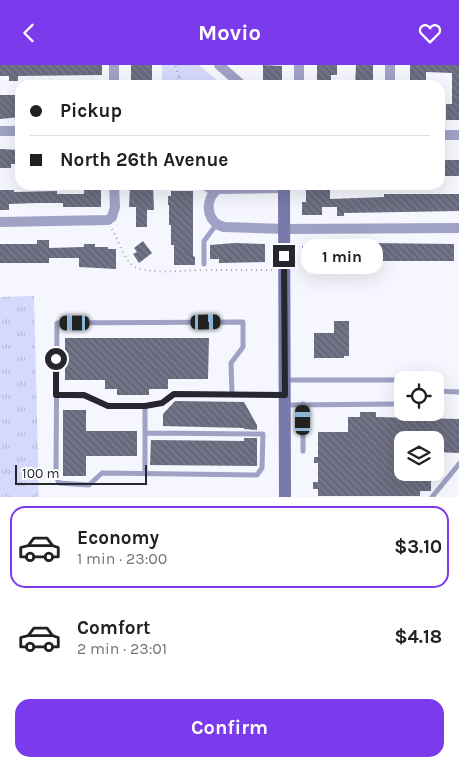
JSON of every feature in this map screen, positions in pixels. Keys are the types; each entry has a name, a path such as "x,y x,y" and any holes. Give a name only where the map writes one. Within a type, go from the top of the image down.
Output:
{"street":[{"path":"114,65 114,80"},
{"path":"219,65 236,80"},
{"path":"298,65 299,80"},
{"path":"390,65 390,80"},
{"path":"0,131 15,131"},
{"path":"445,135 459,135"},
{"path":"0,222 110,219 114,212 114,190"},
{"path":"219,190 212,194 210,213 213,222 224,227 285,229 459,228"},
{"path":"284,190 285,497"}],"lane":[{"path":"207,190 212,194"},
{"path":"204,264 204,241 216,225"},
{"path":"145,433 263,434 262,468 257,475 102,473 89,485 59,483 56,476 57,323 243,321 243,347 231,363 232,395"},
{"path":"285,380 394,380"},
{"path":"444,391 459,392"},
{"path":"56,395 84,395 108,406 145,406 162,403 174,394 232,395 285,400 303,404 394,404"},
{"path":"303,404 303,451"},
{"path":"145,406 145,474"},
{"path":"432,497 459,464"}],"path":[{"path":"175,65 181,80"},
{"path":"110,219 129,262 137,269 150,271 277,270"}],"green space":[{"path":"162,65 199,65 217,80 162,80"},
{"path":"34,296 39,497 0,497 0,297"}],"building":[{"path":"0,65 102,65 102,75 18,76 18,80 15,81 9,81 9,76 0,76"},
{"path":"131,65 152,65 152,80 131,80"},
{"path":"263,65 282,66 282,80 263,80"},
{"path":"317,65 337,65 337,75 331,75 331,80 317,80"},
{"path":"356,65 373,65 373,80 355,80"},
{"path":"410,65 459,65 459,120 446,120 446,104 452,104 452,73 426,72 426,80 410,80"},
{"path":"0,95 15,95 15,118 0,119"},
{"path":"0,149 15,150 15,164 11,164 11,168 0,168"},
{"path":"445,160 459,160 459,176 445,176"},
{"path":"0,190 14,190 14,192 57,191 57,194 84,194 84,190 101,190 101,207 63,207 63,203 36,203 9,204 9,210 0,210"},
{"path":"130,190 153,190 154,210 147,210 147,227 136,227 136,207 129,207"},
{"path":"306,190 330,190 330,199 384,197 384,194 459,194 459,211 344,213 344,216 337,216 337,207 322,207 322,215 302,215 302,202 306,202"},
{"path":"171,191 193,191 193,256 195,257 195,265 174,265 174,245 171,245 168,205 168,196 171,196"},
{"path":"37,240 49,240 49,248 84,247 84,244 95,244 95,247 116,249 116,269 79,267 79,258 49,258 49,263 0,263 0,244 37,244"},
{"path":"143,241 152,253 139,263 133,254 137,252 134,248"},
{"path":"235,243 265,244 265,262 219,263 219,259 210,259 210,245"},
{"path":"368,243 454,244 454,261 340,261 318,262 318,265 302,265 302,246 324,246 324,244 368,245"},
{"path":"334,321 349,321 349,356 344,356 344,358 314,358 314,333 334,333"},
{"path":"65,338 209,338 208,379 168,379 168,389 149,389 149,395 117,395 117,389 105,389 105,380 65,380"},
{"path":"175,401 244,402 257,425 257,430 163,426 163,414"},
{"path":"63,410 86,410 86,431 137,431 137,456 86,456 86,476 63,476"},
{"path":"360,412 376,412 376,417 394,417 394,421 444,421 444,419 459,419 459,453 444,452 444,431 394,431 394,481 431,481 431,491 420,491 420,496 318,496 318,489 313,489 313,482 318,482 318,463 314,463 314,457 318,457 318,432 348,432 348,417 360,417"},
{"path":"244,438 257,438 257,466 150,465 151,440 244,441"}],"route":[{"path":"56,359 56,395 84,395 108,406 145,406 162,403 174,394 285,395 284,256"}]}
